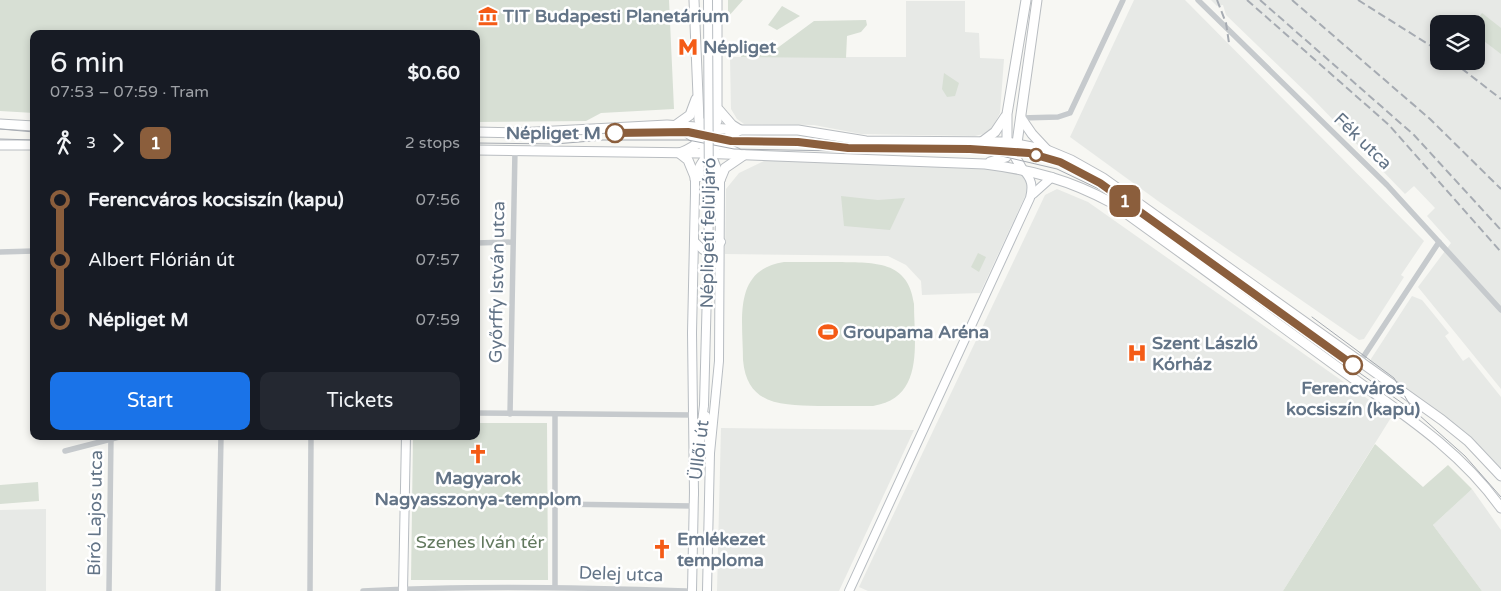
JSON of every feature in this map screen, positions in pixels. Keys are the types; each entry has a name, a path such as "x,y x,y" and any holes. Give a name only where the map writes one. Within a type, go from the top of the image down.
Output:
{"main road":[{"path":"694,0 699,120 720,144 744,155"},
{"name":"Népligeti felüljáró","path":"704,405 709,214 708,0"},
{"path":"679,153 700,141 717,121 719,110 719,76 717,0"},
{"path":"848,591 1030,198 1033,187 1031,180 1011,153 1007,142 1007,114 1026,0"},
{"path":"985,164 1006,157 1017,143 1037,0"},
{"path":"695,52 696,48 705,46 718,54"},
{"path":"696,76 704,82 709,82 719,76"},
{"path":"676,125 690,115 697,97"},
{"path":"719,110 732,126 740,130"},
{"path":"983,141 995,132 1007,114"},
{"path":"1022,118 1032,134 1047,150"},
{"path":"0,124 30,126"},
{"path":"676,125 700,141 710,153 720,180"},
{"path":"480,132 517,133 614,126 676,125 709,130 798,130 866,141 1007,142 1047,150 1071,160 1103,178 1442,420 1468,441 1501,476"},
{"path":"694,494 692,415 695,179 698,166 720,144 740,130"},
{"path":"0,145 30,145"},
{"path":"480,150 710,153 985,164 1022,169 1070,182 1112,203 1349,376 1403,412 1441,442 1501,508"},
{"path":"679,153 688,160 695,179"},
{"path":"710,453 719,361 720,180 724,168 744,155"},
{"path":"695,179 704,175 720,180"},
{"path":"1030,198 1042,183 1052,177"},
{"path":"695,242 703,250 714,251 721,242"},
{"name":"Üllői út","path":"704,405 710,453 707,591"},
{"name":"Üllői út","path":"692,591 693,506 704,405"},
{"path":"403,589 406,440"}],"street":[{"path":"1022,118 1063,116 1070,113 1123,0"},
{"name":"Fék utca","path":"1198,0 1387,186 1501,310"},
{"name":"Győrffy István utca","path":"510,414 515,150"},
{"path":"480,243 513,242"},
{"path":"1360,362 1439,242"},
{"path":"0,252 30,251"},
{"path":"480,413 692,415"},
{"path":"363,591 555,587 555,414"},
{"path":"65,450 103,440"},
{"name":"Bíró Lajos utca","path":"109,591 111,440"},
{"path":"218,591 221,440"},
{"path":"310,591 311,440"},
{"path":"556,504 693,506"},
{"name":"Delej utca","path":"555,587 686,591"}],"shaded area":[{"path":"1134,0 1185,0 1424,241 1401,275 1404,277 1364,339 1359,340 1158,201 1070,137"},
{"path":"1211,0 1501,0 1501,389 1418,287 1451,243 1427,216 1435,208 1414,186 1405,194 1311,97 1226,15 1223,5 1217,6"},
{"path":"906,1 965,1 965,32 979,33 980,58 1004,59 1000,113 992,128 983,134 975,136 861,134 814,125 744,124 737,119 731,109 730,57 906,57"},
{"path":"766,160 970,165 1035,175 980,293 922,295 921,281 906,265 888,256 725,254 726,189 739,173"},
{"name":"Szent László Kórház","path":"1057,189 1088,202 1392,416 1283,591 868,591 859,587 1045,195"},
{"path":"1412,296 1422,300 1449,333 1445,336 1463,361 1469,357 1501,397 1501,468 1477,444 1369,362"},
{"path":"721,428 914,430 839,591 717,591"},
{"path":"1472,489 1501,530 1501,591 1482,591 1433,525"},
{"path":"46,509 46,591 0,591 0,510"}],"green space":[{"name":"Népliget","path":"0,0 669,0 674,109 601,113 586,121 480,122 480,30 30,30 30,113 0,111"},
{"path":"728,0 743,0 728,17"},
{"path":"782,6 800,16 777,30 768,25"},
{"path":"1485,15 1501,28 1501,54 1485,42"},
{"path":"866,20 867,25 861,32 847,36 846,58 741,57 744,48 776,49 814,21"},
{"path":"944,73 959,83 955,96 947,97 942,89"},
{"path":"841,196 878,200 905,198 890,230 844,226"},
{"path":"978,253 986,257 979,272 971,267"},
{"name":"Groupama Aréna","path":"784,262 877,264 888,267 905,279 911,290 914,304 915,351 909,380 901,392 890,401 873,406 792,405 768,400 759,395 751,386 746,375 743,360 742,314 744,299 748,286 756,275 767,267"},
{"name":"Szenes Iván tér","path":"480,423 547,423 548,580 411,580 413,440 480,440"},
{"path":"1375,444 1423,487 1448,465 1472,489 1433,525 1482,591 1283,591"},
{"path":"38,482 39,501 0,504 0,485"}],"tram line":[{"path":"0,129 30,132"},
{"name":"1","path":"615,133 688,132 734,141 798,142 841,148 994,150 1029,153 1046,157 1074,168 1100,183 1353,365"},
{"path":"638,133 692,132 731,141 812,143"},
{"path":"0,139 30,140"},
{"path":"480,143 555,144 603,140 688,140 734,149 993,154 1057,169 1101,190 1419,415 1465,456 1501,497"},
{"path":"1014,152 1046,157 1079,170"},
{"path":"1312,317 1394,378 1410,405"}],"railway":[{"path":"1217,0 1226,23 1229,43"},
{"path":"1247,0 1389,125 1501,252"},
{"path":"1260,0 1414,135 1501,230"},
{"path":"1292,0 1430,119 1501,189"},
{"path":"1358,0 1430,45"},
{"path":"1464,70 1501,99"}],"place":[{"name":"TIT Budapesti Planetárium","path":"488,16"},
{"name":"Népliget","path":"688,47"},
{"name":"Népliget M","path":"615,133"},
{"name":"Groupama Aréna","path":"828,332"},
{"name":"Szent László Kórház","path":"1137,353"},
{"name":"Ferencváros kocsiszín (kapu)","path":"1353,365"},
{"name":"Magyarok Nagyasszonya-templom","path":"478,454"},
{"name":"Emlékezet temploma","path":"662,549"}]}
